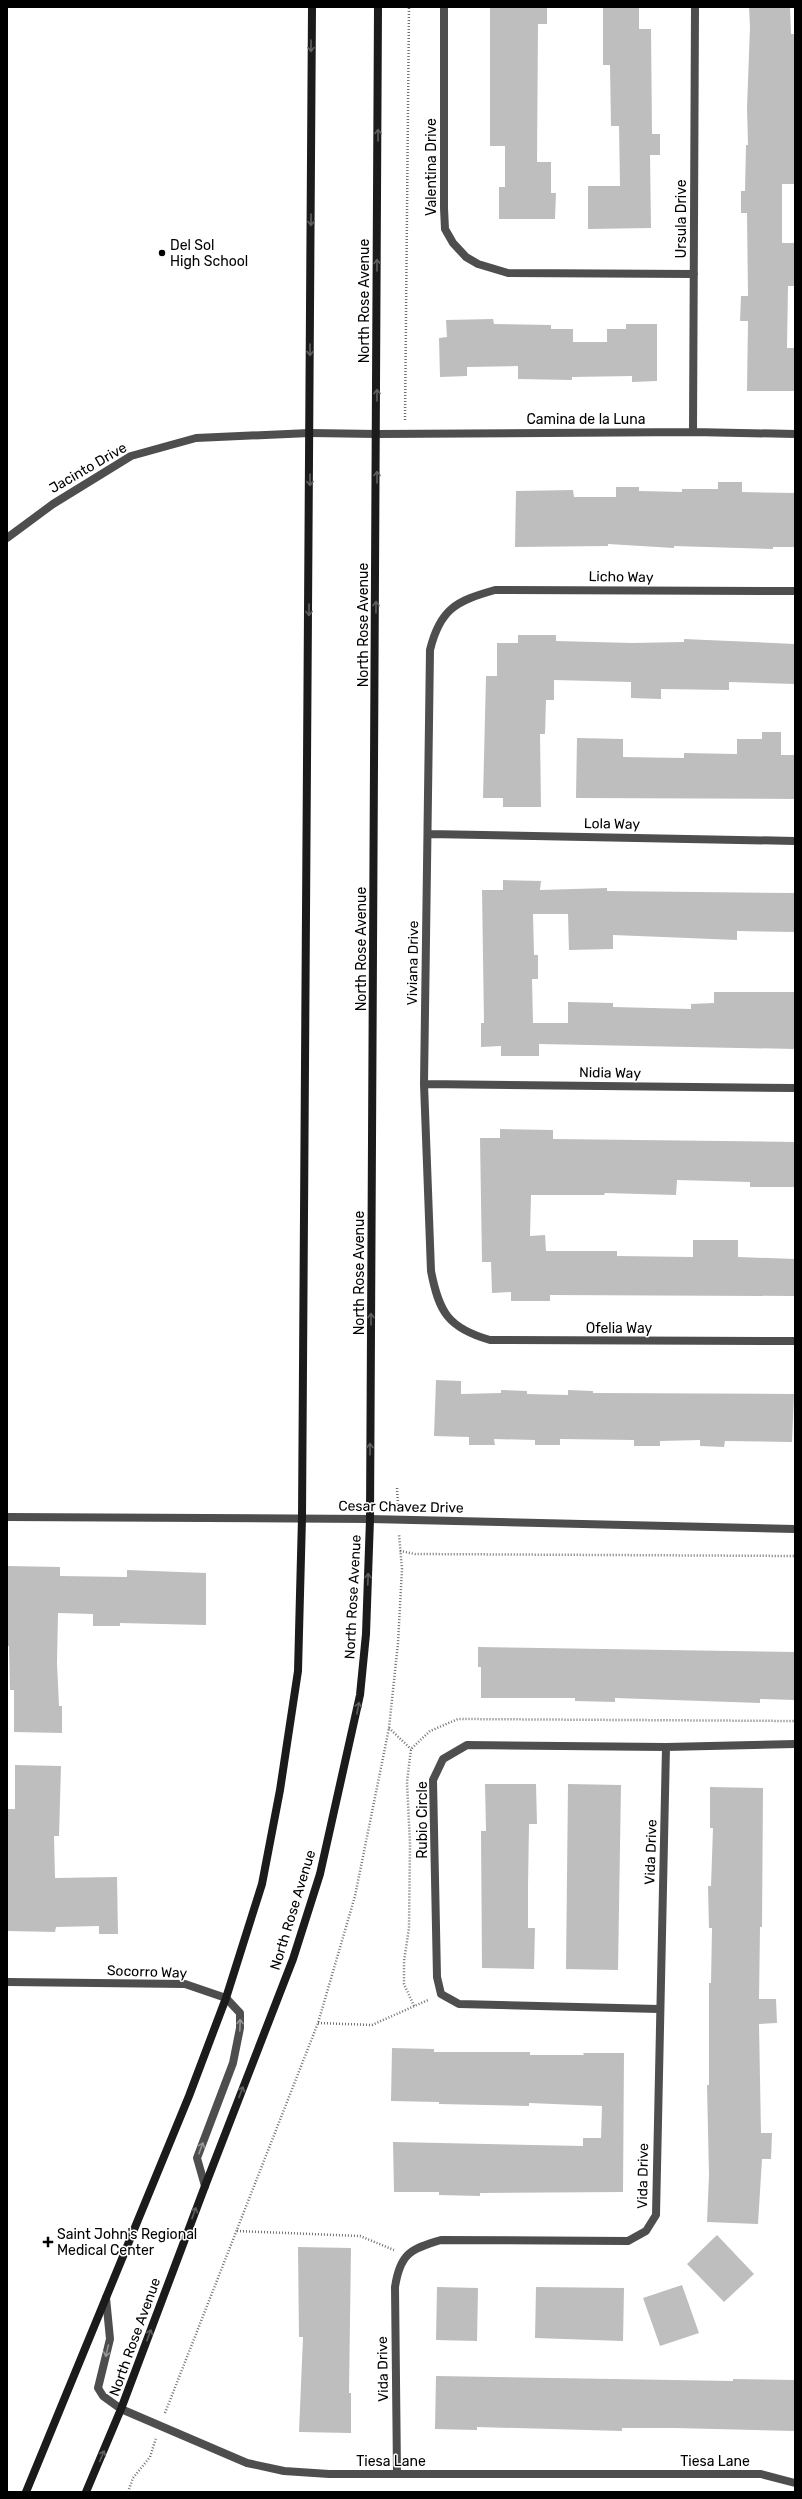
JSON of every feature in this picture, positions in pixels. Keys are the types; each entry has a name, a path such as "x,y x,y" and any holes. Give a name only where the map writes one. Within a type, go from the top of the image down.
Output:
{"main road":[{"path":"26,2492 189,2096 226,1998 262,1884 280,1790 298,1670 302,1518 312,7"},
{"name":"North Rose Avenue","path":"86,2492 121,2409 293,1959 320,1874 360,1696 366,1634 370,1519 377,434 378,7"}],"street":[{"name":"Valentina Drive","path":"444,7 445,229 453,243 466,257 478,264 508,273 694,274"},
{"name":"Ursula Drive","path":"692,432 695,7"},
{"name":"Camina de la Luna","path":"377,434 692,432 795,434"},
{"name":"Jacinto Drive","path":"7,538 52,504 130,456 196,438 310,433 377,434"},
{"name":"Licho Way","path":"450,608 468,598 495,590 795,591"},
{"name":"Viviana Drive","path":"450,608 439,623 430,650 429,834 424,1084 431,1271 436,1300 450,1319"},
{"name":"Lola Way","path":"429,834 795,841"},
{"name":"Nidia Way","path":"424,1084 795,1088"},
{"name":"Ofelia Way","path":"450,1319 472,1335 490,1340 795,1341"},
{"name":"Cesar Chavez Drive","path":"7,1516 370,1519 795,1529"},
{"name":"Rubio Circle","path":"441,1994 437,1977 433,1780 443,1759 467,1745 666,1747 795,1744"},
{"name":"Vida Drive","path":"397,2473 395,2287 398,2270 406,2254 418,2246 441,2240 628,2241 646,2231 656,2215 659,2009 666,1747"},
{"name":"Socorro Way","path":"7,1982 186,1984 226,1998 240,2013 240,2028 233,2063 197,2158 205,2186"},
{"path":"441,1994 459,2004 659,2009"},
{"name":"Tiesa Lane","path":"106,2298 110,2339 98,2388 103,2396 121,2409 247,2463 284,2471 329,2474 761,2474 795,2482"}],"path":[{"path":"405,433 409,7"},
{"path":"128,2492 133,2478 150,2457 160,2425 318,2024 355,1896 389,1728 398,1643 402,1569 397,1488"},
{"path":"400,1551 415,1554 795,1556"},
{"path":"414,2006 404,1984 404,1961 408,1928 410,1844 407,1782 410,1750 430,1731 458,1719 795,1721"},
{"path":"389,1728 410,1750"},
{"path":"318,2024 372,2024 441,1994"},
{"path":"237,2231 360,2236 406,2254"}],"building":[{"path":"490,7 547,7 547,24 538,24 537,162 551,162 551,193 556,193 555,219 499,219 499,187 505,187 505,146 490,146"},
{"path":"603,7 639,7 639,29 651,29 652,134 660,134 660,155 650,155 651,228 588,229 588,186 620,186 619,126 611,126 610,65 603,65"},
{"path":"749,7 790,7 791,34 795,34 795,184 782,184 782,243 795,243 795,286 788,286 787,348 795,348 795,391 747,391 748,321 740,321 741,296 748,296 747,213 741,213 741,191 745,191 746,145 748,145 747,108 750,27"},
{"path":"493,319 494,324 551,325 551,329 573,329 573,342 607,342 607,329 626,329 626,324 657,324 657,381 632,382 632,376 572,377 572,380 518,379 518,366 467,367 467,376 440,377 439,338 447,337 446,320"},
{"path":"718,482 742,482 742,492 795,493 795,547 773,547 773,549 674,546 674,548 608,544 608,546 515,547 516,491 573,490 574,497 616,497 616,487 639,487 639,491 682,492 682,489 718,489"},
{"path":"518,635 556,635 556,641 632,643 684,642 684,639 795,644 795,684 729,682 729,690 661,689 661,699 631,698 631,682 554,680 554,700 546,700 545,734 540,734 541,807 503,807 503,798 483,798 486,676 497,676 497,643 518,643"},
{"path":"762,732 781,732 781,755 795,755 795,799 576,798 577,738 623,739 623,757 684,758 684,753 737,754 737,739 762,739"},
{"path":"503,880 541,881 540,890 607,888 607,891 795,893 795,932 737,931 737,940 613,935 613,949 569,950 568,914 533,914 534,955 538,955 538,979 532,979 533,1023 568,1023 568,1002 613,1003 613,1007 691,1009 691,1004 714,1003 714,992 795,992 795,1049 539,1044 539,1056 501,1056 501,1046 481,1047 481,1023 484,1023 482,890 503,890"},
{"path":"500,1129 553,1130 553,1139 795,1142 795,1187 750,1187 750,1182 677,1180 676,1195 605,1193 604,1195 531,1195 530,1236 545,1235 546,1251 617,1251 617,1256 693,1257 693,1240 738,1240 738,1257 795,1259 794,1296 550,1295 550,1301 511,1301 511,1292 492,1293 491,1262 482,1262 480,1138 500,1138"},
{"path":"436,1380 461,1381 461,1394 501,1393 501,1390 527,1391 527,1394 568,1395 568,1390 593,1391 593,1393 794,1394 792,1442 725,1441 724,1447 700,1446 700,1440 660,1441 660,1446 634,1446 634,1440 560,1439 560,1445 535,1445 535,1440 494,1439 495,1445 469,1445 469,1437 434,1436"},
{"path":"7,1566 60,1567 60,1576 127,1577 127,1570 206,1573 206,1625 120,1623 120,1626 93,1626 93,1614 58,1613 57,1663 59,1706 62,1706 62,1733 14,1732 14,1690 10,1690 9,1646 7,1646"},
{"path":"478,1647 795,1652 795,1700 760,1699 760,1703 615,1698 615,1702 575,1701 575,1698 481,1698 481,1667 478,1667"},
{"path":"15,1765 61,1766 59,1836 54,1836 55,1878 117,1877 118,1934 99,1934 99,1926 56,1927 55,1932 7,1931 7,1809 15,1809"},
{"path":"485,1784 536,1784 537,1824 529,1824 528,1887 528,1928 535,1928 534,1969 482,1968 481,1831 486,1831"},
{"path":"568,1784 621,1785 618,1970 566,1969"},
{"path":"710,1787 763,1788 762,1927 760,1927 759,1999 776,1999 777,2023 759,2024 761,2133 772,2133 771,2159 762,2159 758,2224 707,2222 709,2175 707,2085 709,2085 709,1983 711,1983 712,1928 709,1928 708,1886 711,1886 713,1828 710,1828"},
{"path":"392,2048 434,2049 434,2052 530,2052 530,2055 624,2053 623,2192 480,2193 480,2196 439,2195 439,2192 394,2192 393,2142 583,2146 583,2138 601,2138 602,2106 529,2103 529,2106 439,2104 439,2102 391,2101"},
{"path":"717,2235 754,2274 724,2302 687,2264"},
{"path":"298,2247 351,2248 349,2393 351,2393 351,2433 299,2432 303,2337 299,2337"},
{"path":"682,2285 699,2333 660,2346 643,2298"},
{"path":"437,2287 478,2288 477,2341 436,2340"},
{"path":"536,2287 624,2288 623,2341 535,2338"},
{"path":"436,2376 733,2381 733,2379 795,2380 795,2431 675,2428 622,2428 622,2431 477,2427 477,2430 435,2429"}],"place":[{"name":"Del Sol High School","path":"162,253"},
{"name":"Saint John's Regional Medical Center","path":"48,2242"}]}
